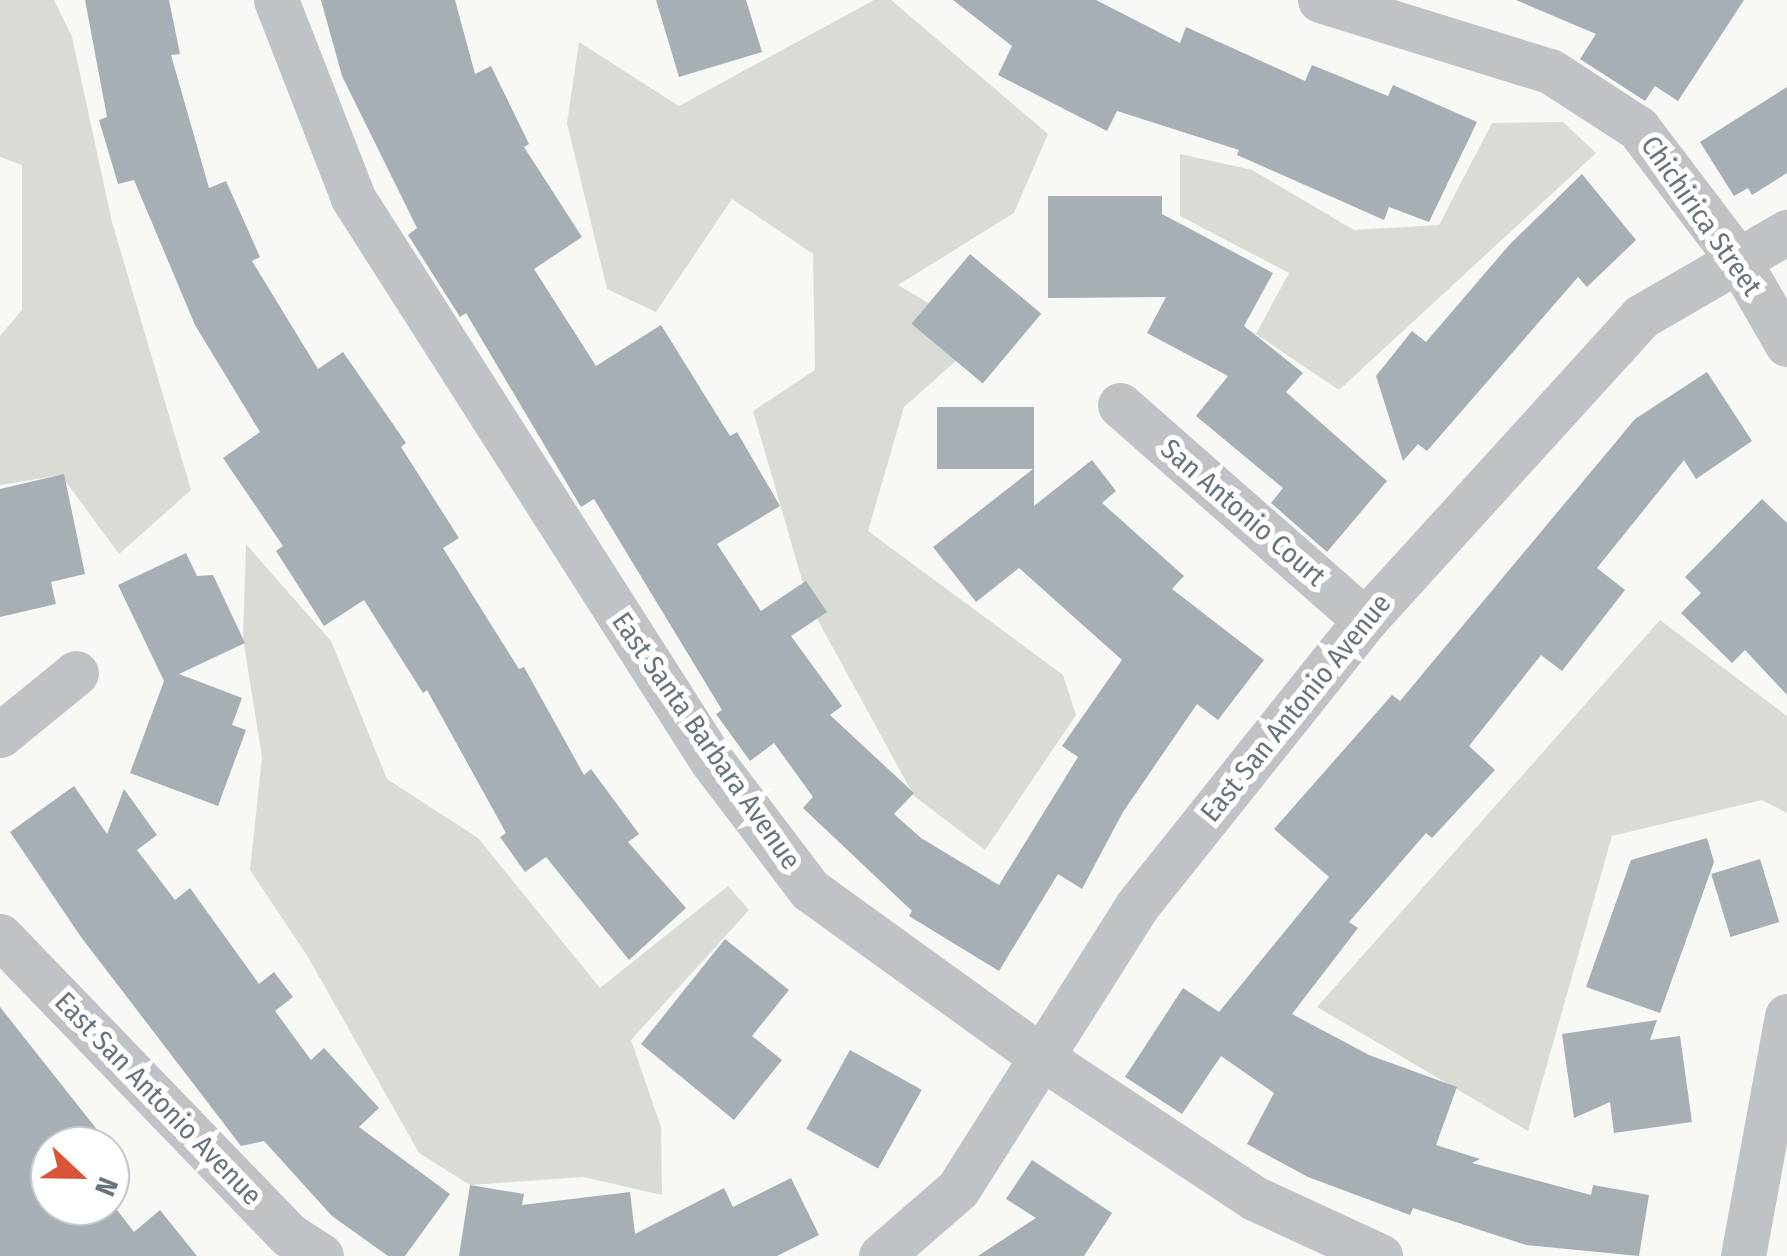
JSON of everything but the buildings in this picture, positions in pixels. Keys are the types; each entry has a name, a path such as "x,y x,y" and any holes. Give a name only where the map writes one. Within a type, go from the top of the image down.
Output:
{"street":[{"name":"East Santa Barbara Avenue","path":"276,0 353,198 712,761 810,890 1044,1058 1254,1198 1380,1256"},
{"name":"Chichirica Street","path":"1320,0 1550,71 1638,128 1739,261 1787,344"},
{"name":"East San Antonio Avenue","path":"881,1256 958,1188 1044,1058 1136,907 1365,620 1642,316 1787,232"},
{"name":"San Antonio Court","path":"1120,405 1365,620"},
{"path":"0,735 76,673"},
{"name":"East San Antonio Avenue","path":"0,936 290,1235 320,1256"},
{"path":"1743,1256 1787,1016"}],"shaded area":[{"path":"0,0 54,0 72,37 112,222 191,490 119,554 61,475 0,485 0,336 22,310 22,165 0,157"},
{"path":"874,0 891,0 1048,134 1014,213 898,285 969,327 957,360 904,407 868,531 1063,675 1076,715 985,850 914,796 809,604 753,411 815,370 813,254 732,199 656,312 607,289 567,123 579,42 679,106"},
{"path":"1563,122 1596,153 1339,390 1256,334 1289,273 1180,216 1180,154 1252,170 1354,230 1439,225 1492,123"},
{"path":"246,544 331,641 387,779 478,838 600,988 728,886 749,910 631,1040 661,1127 662,1195 583,1177 470,1185 419,1153 308,957 250,870 262,757 243,638"},
{"path":"1660,620 1787,716 1787,813 1762,800 1612,836 1528,1131 1317,1007"}]}
